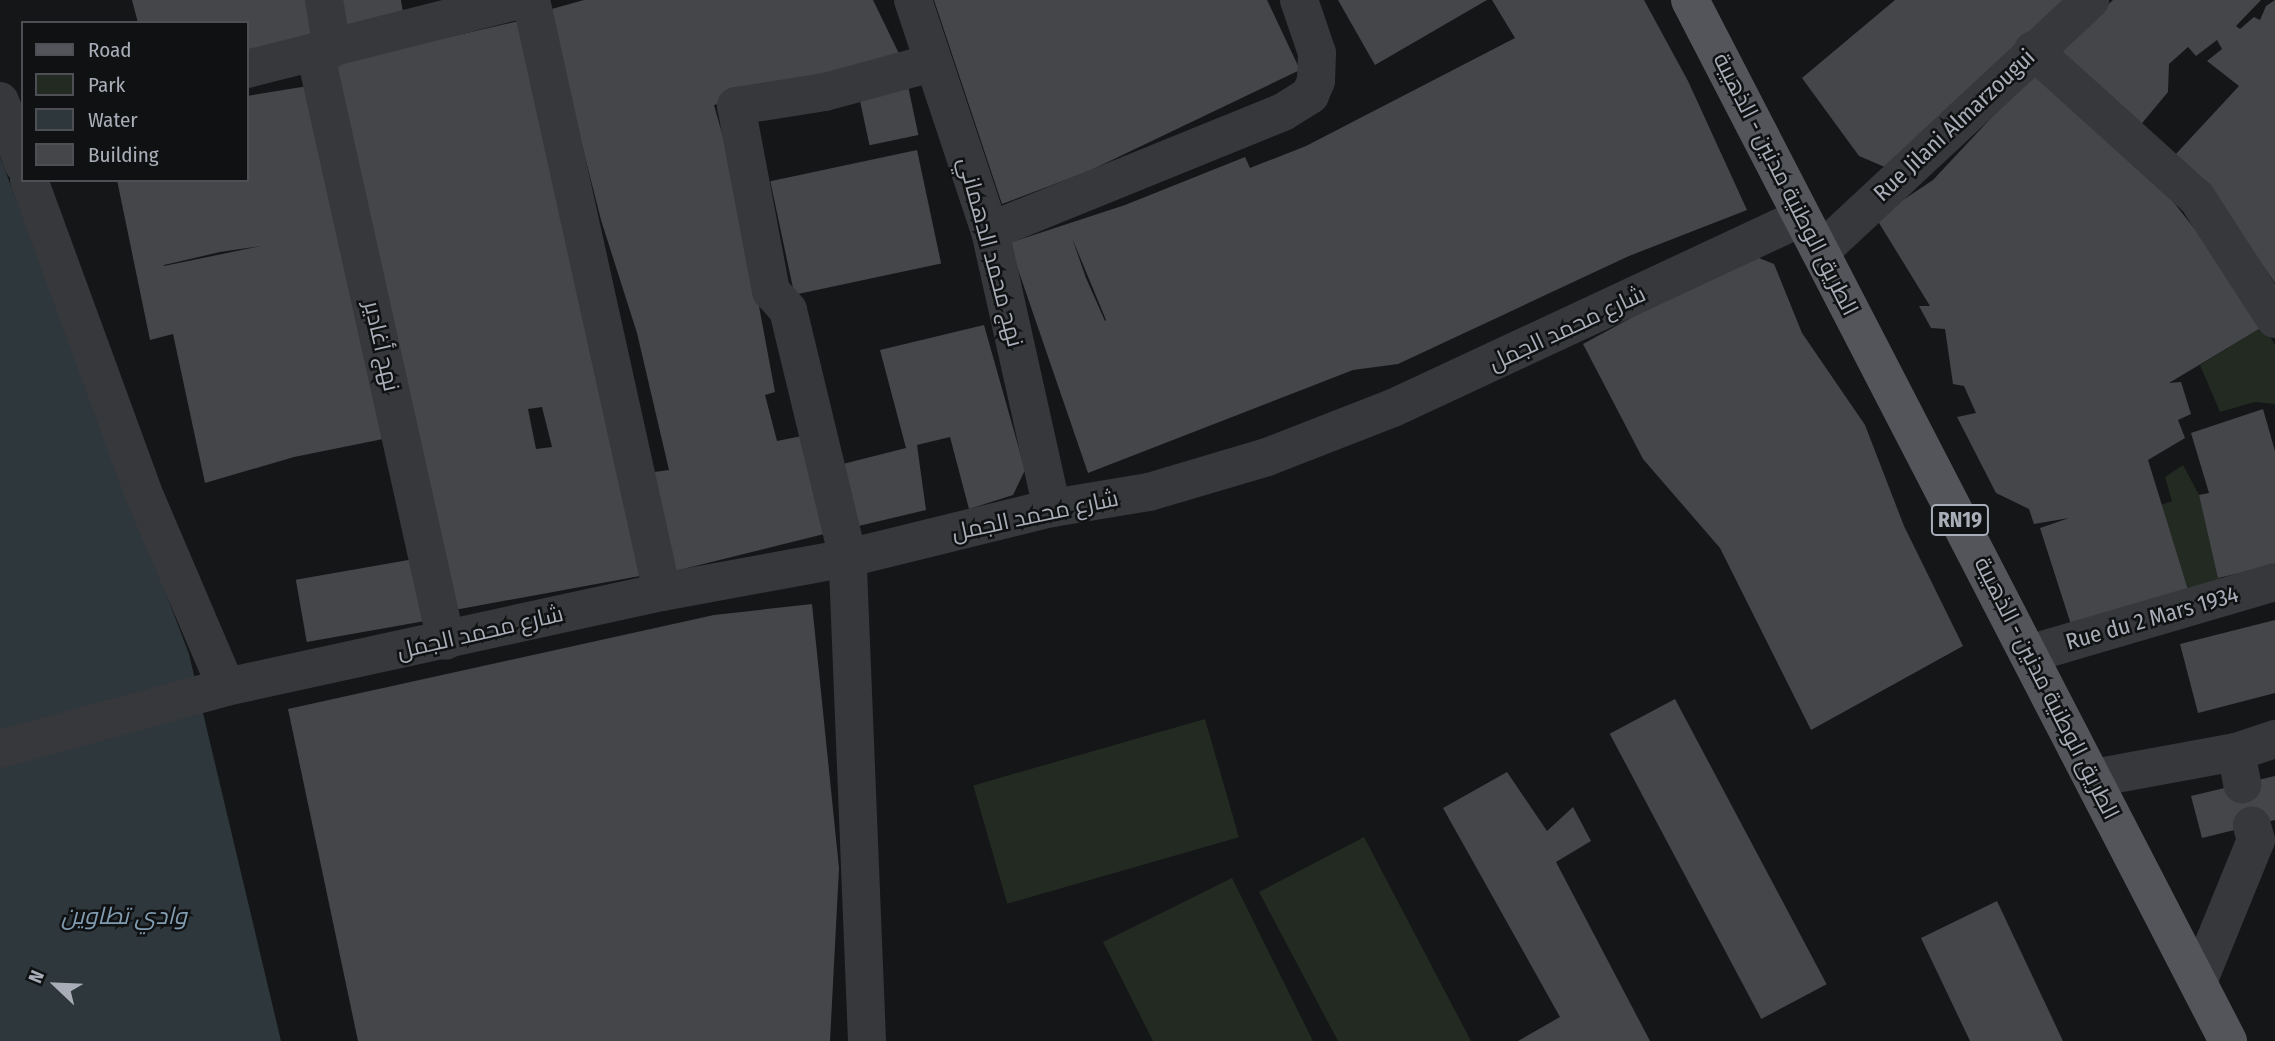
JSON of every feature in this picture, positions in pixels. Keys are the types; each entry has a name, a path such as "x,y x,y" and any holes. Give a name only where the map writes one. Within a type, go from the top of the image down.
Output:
{"main road":[{"name":"الطريق الوطنية مدنين - الذهيبة","path":"1690,0 2228,1041"}],"street":[{"name":"نهج أغادير","path":"324,0 324,50 446,641"},
{"path":"248,69 520,0"},
{"path":"531,0 662,592"},
{"name":"نهج محمد الدهماني","path":"913,0 990,231 1052,508"},
{"path":"990,231 1283,112 1310,95 1316,81 1317,53 1298,0"},
{"name":"Rue Jilani Almarzougui","path":"1821,251 2090,0"},
{"path":"2034,50 2197,198 2275,319"},
{"path":"867,1041 848,558 788,310 771,291 736,106 825,92 932,63"},
{"path":"30,182 146,499 226,687"},
{"name":"شارع محمد الجمل","path":"0,749 226,687 662,592 848,558 1052,508 1149,492 1267,457 1393,408 1802,217"},
{"name":"Rue du 2 Mars 1934","path":"2029,654 2275,582"},
{"path":"2094,778 2239,768 2275,739"},
{"path":"2197,982 2261,836"}],"green space":[{"path":"2264,326 2275,345 2275,404 2255,402 2220,412 2200,365"},
{"path":"2183,465 2199,495 2221,584 2189,593 2161,505 2172,501 2165,477"},
{"path":"1205,719 1239,837 1007,904 973,785"},
{"path":"1364,837 1471,1041 1338,1041 1259,892"},
{"path":"1232,878 1313,1041 1153,1041 1103,942"}],"water":[{"name":"وادي تطاوين","path":"0,157 189,654 281,1041 0,1041"}],"building":[{"path":"132,0 315,0 321,33 248,50 248,21 137,21"},
{"path":"334,0 401,0 403,12 338,27"},
{"path":"584,0 873,0 904,64 714,105 736,183 775,392 765,395 777,441 807,435 828,533 671,572 647,473 669,470 637,333 601,220 548,10"},
{"path":"934,0 1267,0 1300,70 1089,171 1002,204"},
{"path":"1338,0 1487,0 1375,65"},
{"path":"1492,0 1644,0 1688,81 1747,210 1629,256 1398,364 1353,370 1088,473 1009,243 1125,205 1245,157 1250,168 1306,146 1515,38","holes":["1072,238 1106,320 1086,278"]},
{"path":"1895,0 2068,0 1887,168 1859,156 1802,78"},
{"path":"2113,0 2261,0 2236,26 2240,29 2254,17 2260,20 2266,6 2275,0 2275,283 2231,220 2175,155 2239,86 2207,61 2222,49 2217,40 2196,56 2188,47 2169,64 2168,92 2138,128 2055,53"},
{"path":"519,21 640,576 449,611 336,63","holes":["542,407 552,447 536,449 528,409"]},
{"path":"2038,68 2160,185 2269,323 2169,383 2181,382 2191,414 2178,420 2185,438 2148,460 2189,593 2074,634 2040,528 2069,518 2034,524 2029,509 1996,493 1957,417 1976,413 1964,386 1953,384 1945,329 1931,328 1919,306 1930,306 1876,218 1933,180"},
{"path":"308,86 388,438 294,457 205,483 173,334 150,340 117,182 248,182 248,96","holes":["261,246 164,266 220,252"]},
{"path":"908,86 918,135 869,145 859,96"},
{"path":"917,150 941,263 794,295 770,181"},
{"path":"1749,254 1774,264 1802,333 1865,425 1904,526 1963,646 1811,730 1720,548 1643,459 1583,344"},
{"path":"984,325 1025,470 1013,495 969,509 950,437 917,445 926,510 846,529 831,467 906,448 880,350"},
{"path":"2263,409 2275,451 2275,565 2218,578 2199,495 2209,493 2191,433"},
{"path":"414,559 425,621 307,642 296,580"},
{"path":"812,604 839,868 830,1041 358,1041 288,709 714,615"},
{"path":"2275,620 2275,693 2198,713 2180,644"},
{"path":"1675,699 1827,984 1761,1019 1610,734"},
{"path":"1507,772 1547,831 1573,807 1591,841 1556,862 1650,1041 1518,1041 1560,1017 1443,808"},
{"path":"2275,776 2275,820 2202,838 2191,796"},
{"path":"1997,901 2063,1041 1970,1041 1921,938"}]}
